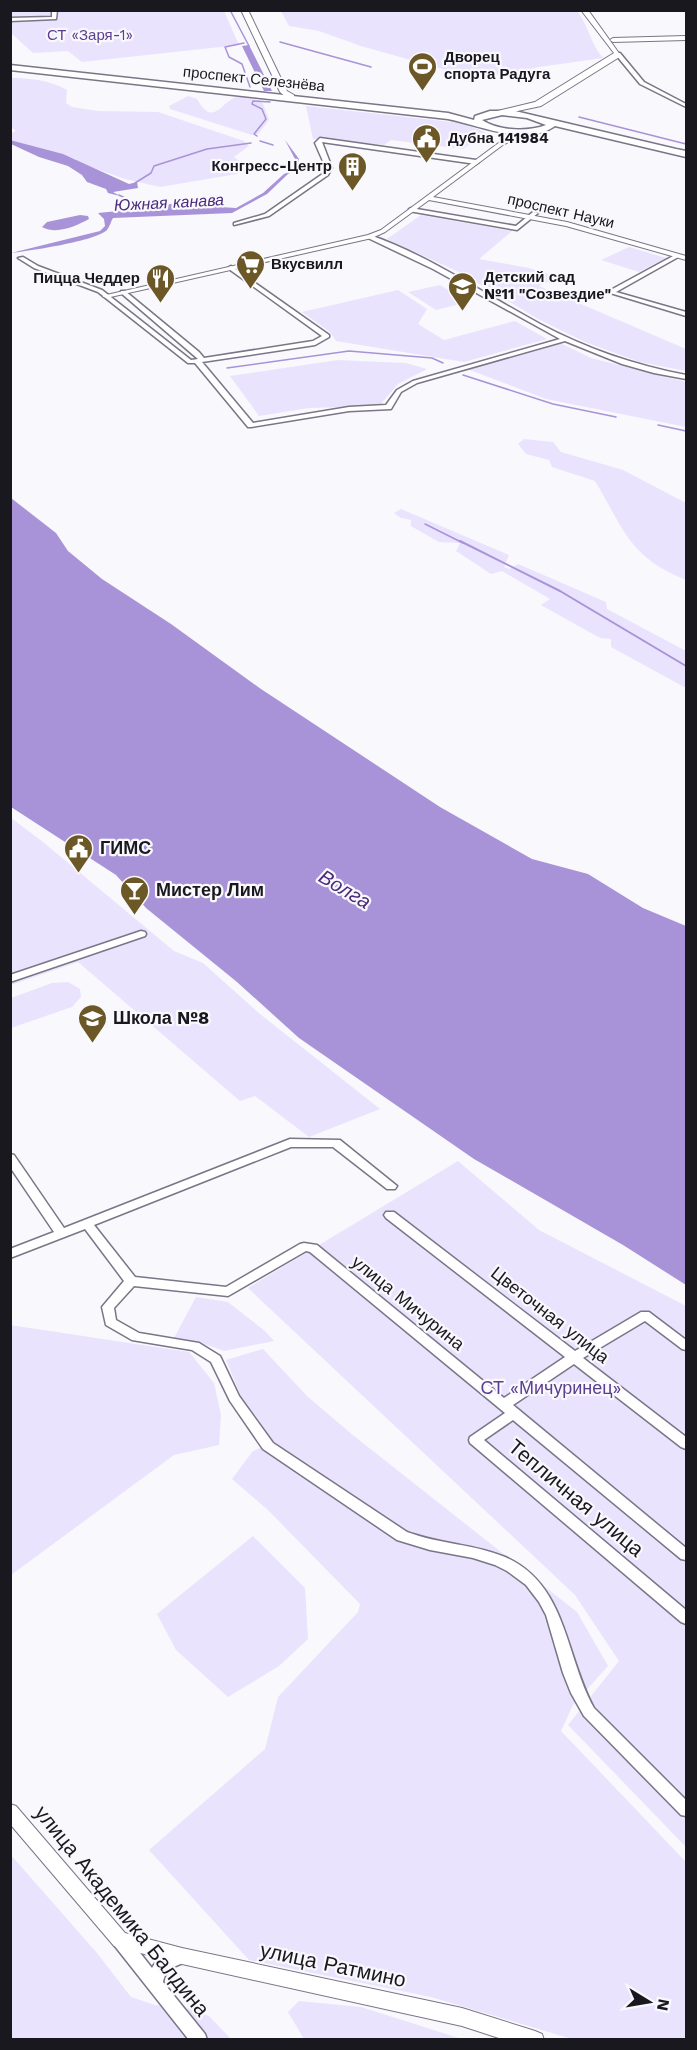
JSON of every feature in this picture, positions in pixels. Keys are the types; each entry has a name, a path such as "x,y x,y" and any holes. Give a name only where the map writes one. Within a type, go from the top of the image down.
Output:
{"main road":[{"path":"244,10 284,95"},
{"path":"484,125 477,119 538,104 618,54 584,10"},
{"name":"проспект Селезнёва","path":"13,66 449,114 493,114 547,120"},
{"name":"проспект Селезнёва","path":"13,66 448,116 484,125 537,131"},
{"path":"537,131 551,126 537,112 538,104"},
{"path":"547,120 687,155"},
{"path":"537,131 572,131 687,155"}],"street":[{"path":"10,21 54,18 55,10"},
{"path":"609,40 687,38"},
{"path":"618,54 642,83 687,106"},
{"path":"484,125 502,136 502,143"},
{"path":"105,296 370,237 502,143 537,131"},
{"path":"236,224 267,215 326,174 329,168 318,144 320,140 476,162"},
{"name":"проспект Науки","path":"430,196 572,220 687,254"},
{"path":"411,210 517,228 533,215"},
{"name":"проспект Науки","path":"533,215 687,258"},
{"path":"370,237 454,278 563,340 623,363 687,377"},
{"path":"677,256 610,292 687,314"},
{"path":"21,258 36,267 100,291 197,361 251,425 349,408 388,408 399,391 415,381 563,340"},
{"path":"197,361 315,343 327,336 231,268"},
{"path":"123,292 197,353 197,361"},
{"path":"124,310 142,306"},
{"path":"10,979 141,934"},
{"path":"10,1254 290,1143 302,1141 336,1143 391,1186"},
{"path":"10,1158 62,1234"},
{"name":"Цветочная улица","path":"390,1215 687,1444"},
{"path":"87,1224 131,1281 108,1307 110,1322 136,1337 195,1346 216,1359 234,1398 268,1446 402,1536 425,1546 485,1555 512,1566 538,1588 556,1617 566,1665 590,1713 687,1810"},
{"name":"улица Мичурина","path":"131,1281 228,1292 304,1248 313,1248 687,1555"},
{"path":"509,1408 574,1357 645,1316 687,1346"},
{"name":"Тепличная улица","path":"509,1408 475,1440 687,1618"},
{"name":"улица Академика Балдина","path":"10,1811 120,1940 199,2040"},
{"name":"улица Ратмино","path":"120,1940 182,1956 462,2017 535,2040"},
{"path":"155,1985 157,1972 162,1963 182,1956"}],"green space":[{"name":"СТ «Заря-1»","path":"10,11 224,11 239,45 82,62 68,51 33,53 11,33"},
{"path":"281,11 577,11 603,58 508,74 477,76 460,74 361,46 319,31 289,26"},
{"path":"11,78 39,80 67,90 66,103 72,107 98,111 158,112 244,141 249,146 234,157 248,167 237,174 160,187 125,179 77,162 76,159 11,140 11,133 16,131 11,127"},
{"path":"188,96 197,99 208,112 212,113 237,97 262,101 269,120 258,134 252,135 170,109 169,106"},
{"path":"306,106 461,123 485,132 490,140 479,138 463,149 391,140 384,145 313,139"},
{"path":"421,215 512,231 479,259 529,268 558,277 539,286 686,349 686,371 640,362 585,342 538,319 463,274 387,239"},
{"path":"629,247 666,258 639,272 601,260"},
{"path":"440,285 468,302 436,310 408,292"},
{"path":"398,290 427,309 418,324 444,340 515,321 547,339 464,362 336,341 330,332 302,312"},
{"path":"560,343 591,358 686,382 686,427 546,399 467,369"},
{"path":"338,360 406,363 427,369 398,384 379,406 309,408 259,416 230,376"},
{"path":"524,439 553,442 561,452 623,470 686,503 686,580 652,562 640,552 630,541 595,481 552,467 549,460 526,454 518,444"},
{"path":"401,509 509,555 504,567 509,569 518,564 606,602 607,609 686,651 686,688 611,647 611,639 600,638 541,605 550,599 502,571 491,574 456,551 460,543 439,542 411,526 411,520 401,518 394,513"},
{"path":"11,818 174,951 203,963 260,1014 380,1109 309,1137 255,1096 240,1101 78,962 11,985"},
{"path":"68,982 80,989 81,997 72,1007 11,1028 11,998 52,983"},
{"name":"СТ «Мичуринец»","path":"458,1161 539,1230 686,1306 686,1847 568,1725 619,1661 575,1595 248,1288"},
{"path":"196,1297 228,1302 265,1331 274,1341 224,1351 196,1341 174,1338"},
{"path":"10,1325 189,1352 214,1383 221,1415 219,1445 174,1455 11,1575"},
{"path":"263,1349 308,1397 354,1436 577,1612 608,1666 573,1705 561,1731 686,1862 686,2039 572,2039 431,1997 249,1960 149,1850 265,1749 278,1697 358,1612 360,1604 268,1510 232,1479 252,1452 272,1441 241,1396 226,1360"},
{"path":"253,1536 305,1588 308,1639 279,1666 228,1697 176,1650 157,1614"},
{"path":"10,1854 97,1953 131,1997 155,2005 192,2009 209,2016 231,2039 11,2039"},
{"path":"299,2001 361,2007 462,2039 304,2039 288,2012"}],"water":[{"path":"249,45 272,91 264,91 242,46"},
{"path":"10,140 63,154 129,184 137,182 138,188 113,192 120,196 108,193 106,189 87,182 82,175 68,166 39,157 11,144"},
{"path":"285,140 299,159 298,170 288,174 267,194 232,213 113,218 107,230 90,238 11,253 100,231 105,226 104,219 98,213 148,208 135,204 158,208 170,204 236,208 263,193 284,174 294,170 295,159"},
{"path":"80,215 88,216 89,219 60,230 42,227 47,222"},
{"name":"Волга","path":"11,498 56,533 68,551 102,579 171,624 261,689 440,807 532,859 588,874 643,908 686,926 686,1285 623,1245 474,1159 299,1038 237,982 146,908 116,875 11,807"}],"waterway":[{"name":"Южная канава","path":"230,10 249,46"},
{"path":"280,42 371,67"},
{"path":"244,43 225,47 229,57 242,64 250,87"},
{"path":"257,136 254,134 266,119 262,109 252,104 253,101 270,102"},
{"path":"579,117 686,144"},
{"path":"260,141 273,145"},
{"path":"135,183 151,173 154,166 207,149 251,143"},
{"path":"119,195 137,204"},
{"path":"227,368 349,351 432,358 443,363"},
{"path":"463,375 553,404 616,417"},
{"path":"658,425 686,431"},
{"path":"425,524 463,543"},
{"path":"460,541 560,591 686,666"}],"place":[{"name":"Дворец спорта Радуга","path":"423,92"},
{"name":"Дубна 141984","path":"427,164"},
{"name":"Конгресс-Центр","path":"353,192"},
{"name":"Вкусвилл","path":"250,290"},
{"name":"Пицца Чеддер","path":"161,304"},
{"name":"Детский сад №11 \"Созвездие\"","path":"463,312"},
{"name":"ГИМС","path":"79,874"},
{"name":"Мистер Лим","path":"135,916"},
{"name":"Школа №8","path":"92,1044"}]}
